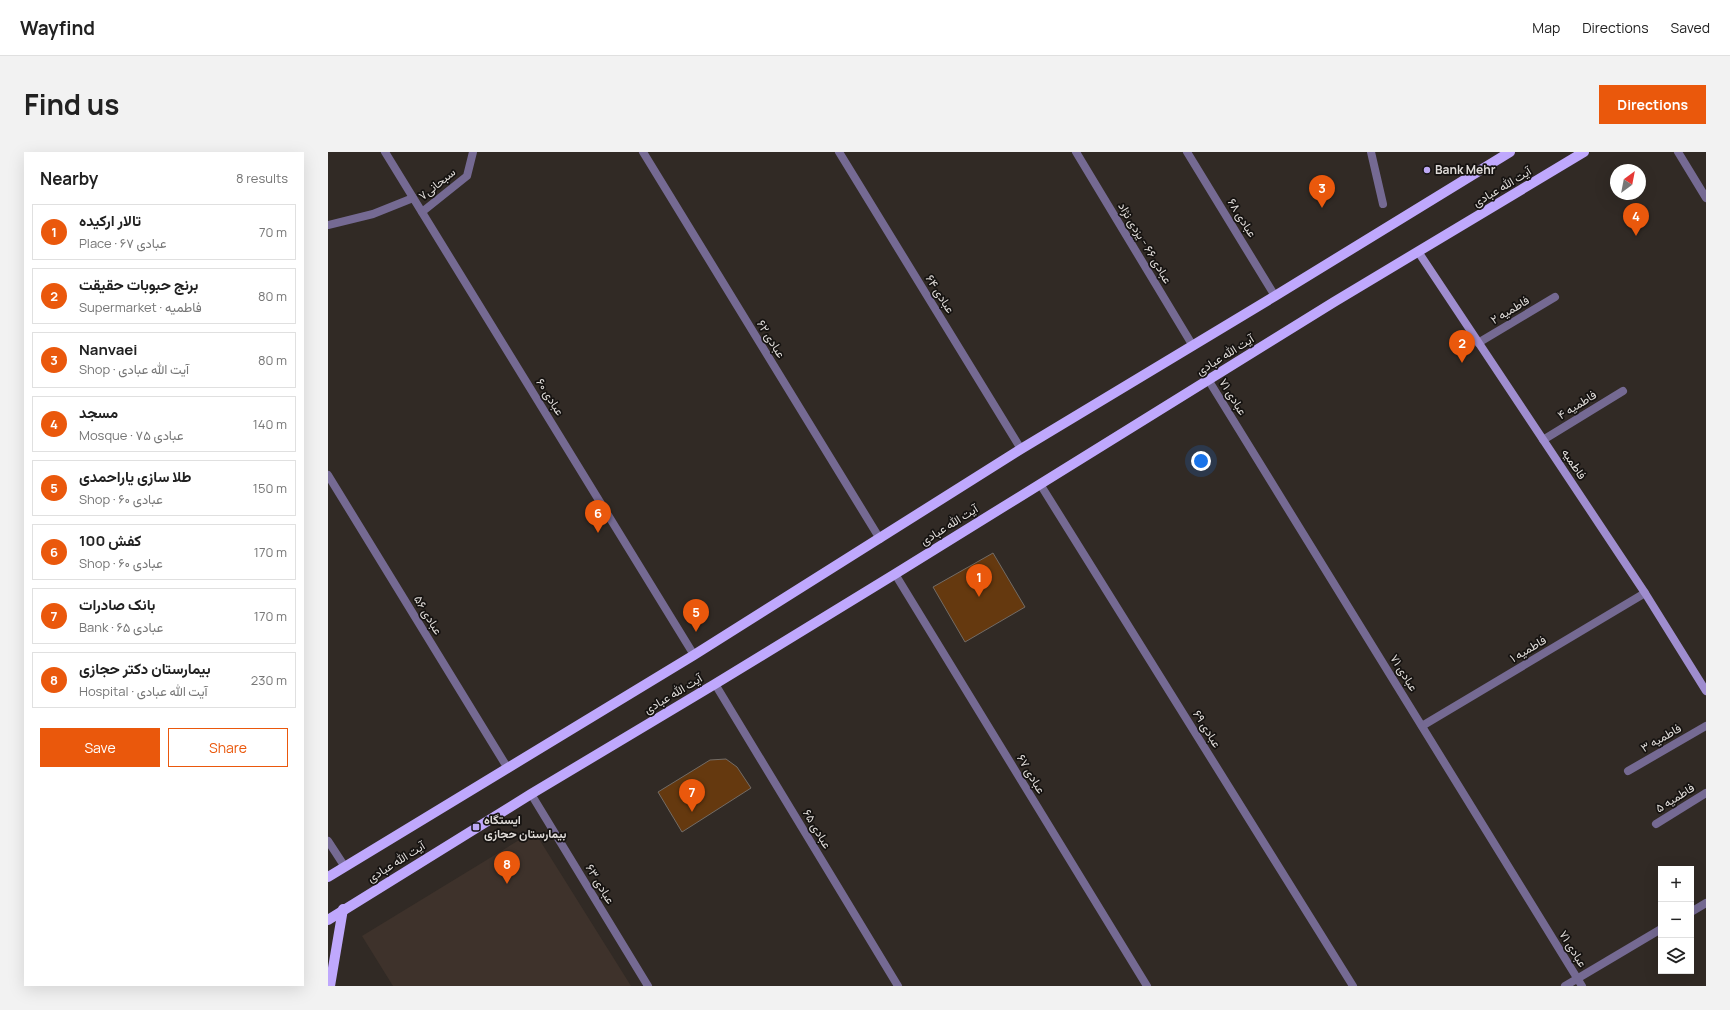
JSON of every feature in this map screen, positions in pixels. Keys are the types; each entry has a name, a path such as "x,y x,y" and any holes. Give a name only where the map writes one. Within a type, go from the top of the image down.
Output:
{"main road":[{"name":"آیت الله عبادی","path":"328,877 507,767 694,655 1021,449 1193,346 1510,152"},
{"name":"آیت الله عبادی","path":"328,920 531,794 895,574 1209,381 1334,302 1418,253 1584,152"},
{"path":"330,986 344,910"}],"street":[{"name":"عبادی ۶۰","path":"385,152 694,655"},
{"name":"سبحانی۷","path":"422,212 466,176 473,152"},
{"name":"عبادی ۶۲","path":"643,152 880,539"},
{"name":"عبادی ۶۴","path":"839,152 1021,449"},
{"name":"عبادی ۶۶ - یزدی نژاد","path":"1076,152 1193,346"},
{"name":"عبادی ۶۸","path":"1187,152 1275,296"},
{"path":"1371,152 1383,204"},
{"path":"1678,152 1706,198"},
{"path":"328,225 373,214 413,198"},
{"name":"فاطمیه","path":"1418,253 1645,593 1706,691"},
{"name":"فاطمیه ۲","path":"1478,343 1555,297"},
{"name":"عبادی ۷۱","path":"1209,381 1582,986"},
{"name":"فاطمیه ۴","path":"1543,440 1623,391"},
{"name":"عبادی ۵۶","path":"328,474 507,767"},
{"name":"عبادی ۶۹","path":"1040,484 1353,986"},
{"name":"عبادی ۶۷","path":"895,574 1147,986"},
{"name":"فاطمیه ۱","path":"1422,726 1645,593"},
{"name":"عبادی ۶۵","path":"715,684 898,986"},
{"name":"فاطمیه ۳","path":"1628,772 1706,726"},
{"name":"فاطمیه ۵","path":"1656,824 1706,793"},
{"name":"عبادی ۶۳","path":"531,794 648,986"},
{"path":"328,841 345,867"},
{"path":"1694,910 1706,903"},
{"path":"1565,986 1658,931"}],"shaded area":[{"path":"534,831 631,986 393,986 362,936"}],"building":[{"path":"993,553 1025,607 965,642 933,587"},
{"path":"726,759 737,767 751,788 682,832 658,792 710,760"}],"place":[{"name":"Bank Mehr","path":"1427,170"},
{"name":"Nanvaei","path":"1322,208"},
{"name":"مسجد","path":"1636,236"},
{"name":"برنج حبوبات حقیقت","path":"1462,363"},
{"name":"کفش 100","path":"598,533"},
{"name":"تالار ارکیده","path":"979,597"},
{"name":"طلا سازی یاراحمدی","path":"696,632"},
{"name":"بانک صادرات","path":"692,812"},
{"name":"ایستگاه بیمارستان حجازی","path":"476,827"},
{"name":"بیمارستان دکتر حجازی","path":"507,884"}]}
